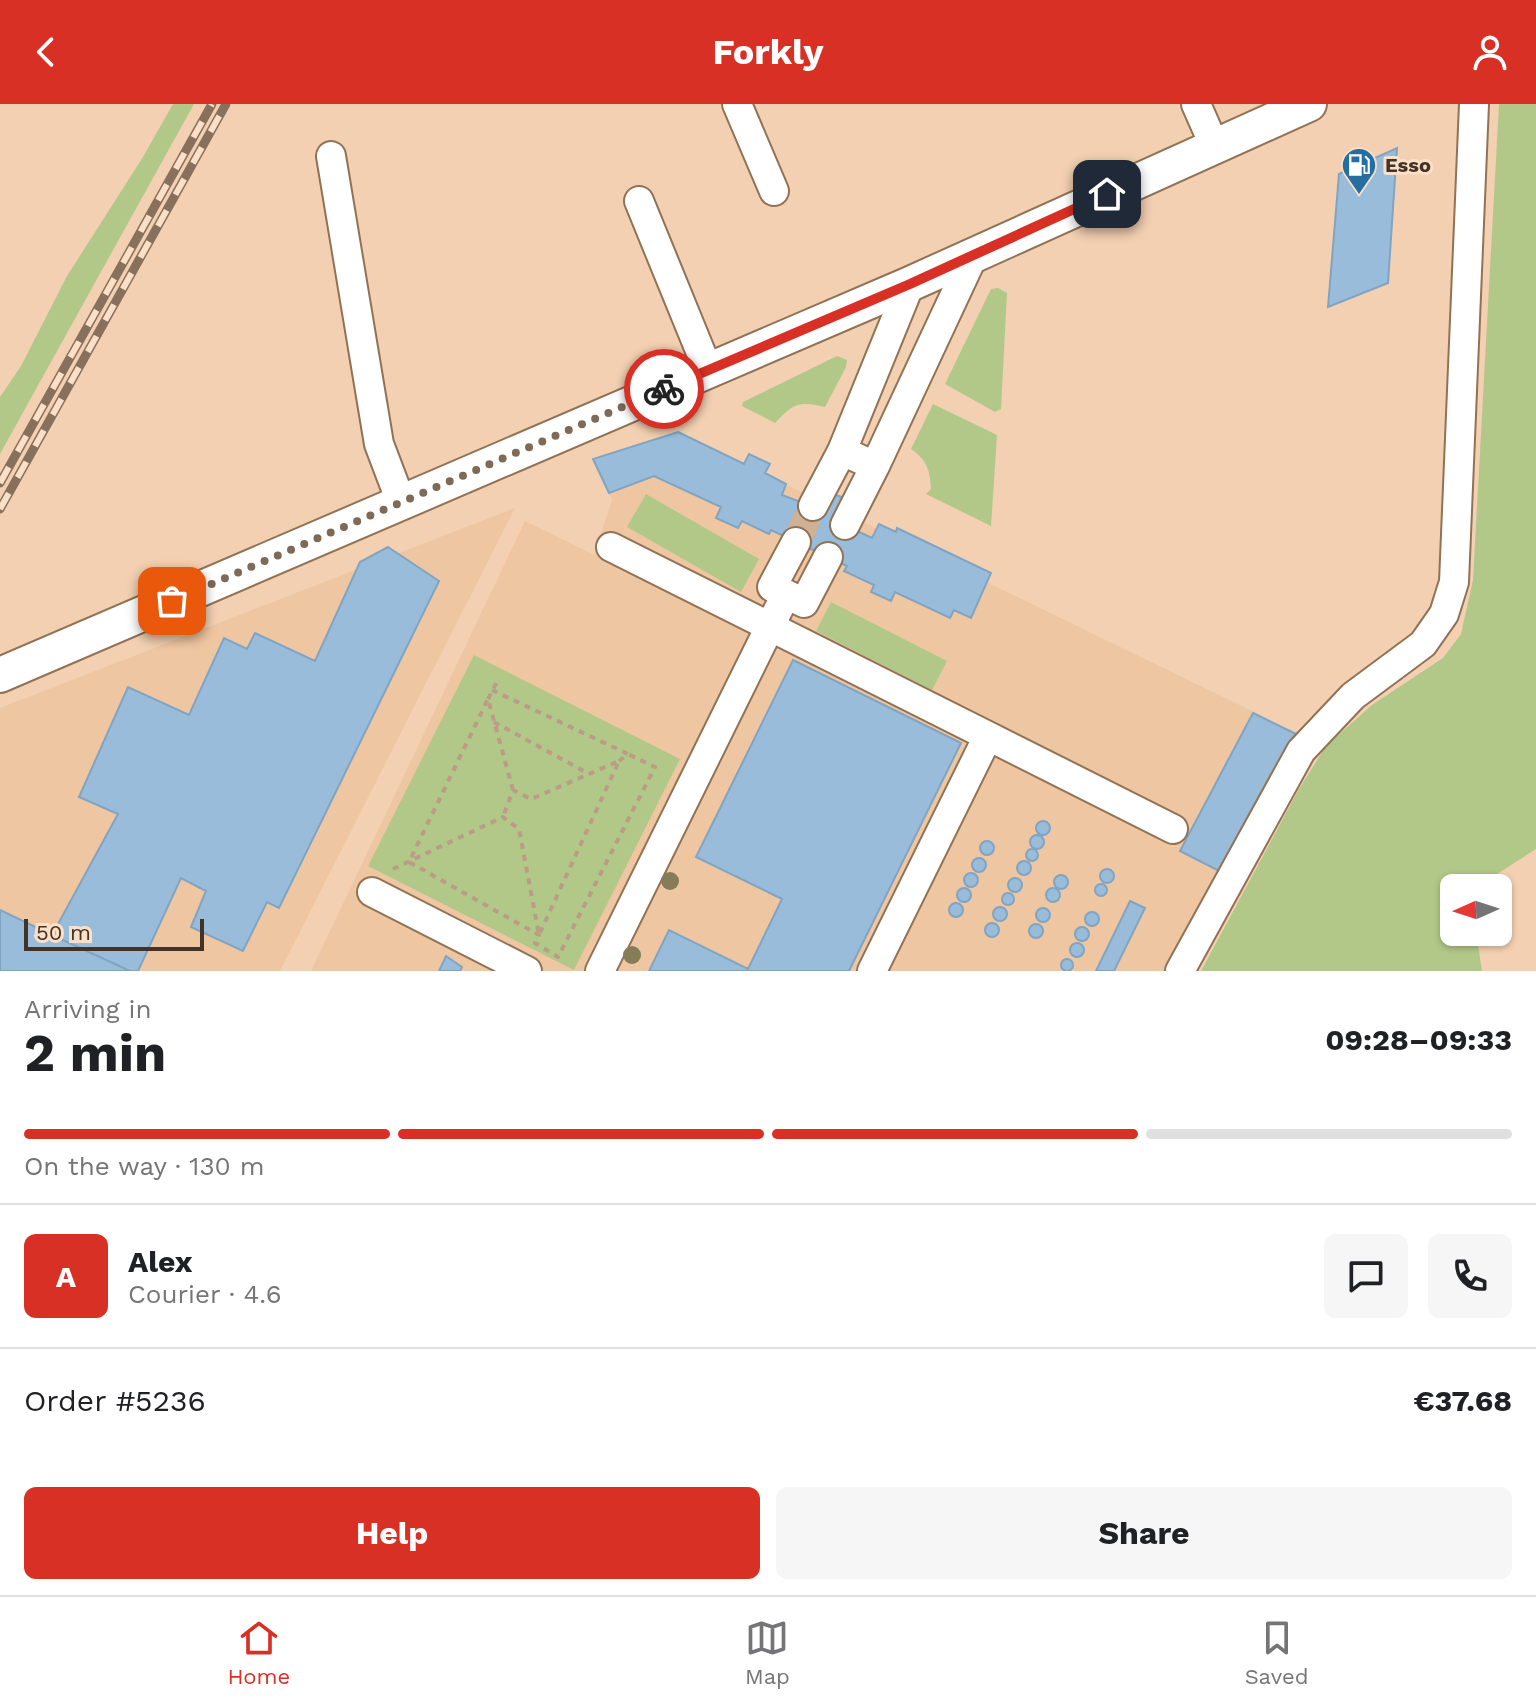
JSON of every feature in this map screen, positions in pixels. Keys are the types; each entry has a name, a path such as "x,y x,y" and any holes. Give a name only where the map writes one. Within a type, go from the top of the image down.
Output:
{"main road":[{"path":"0,675 910,284 1309,104"}],"street":[{"path":"737,104 774,191"},
{"path":"1196,104 1214,145"},
{"path":"1180,971 1301,751 1353,696 1423,644 1444,614 1454,582 1474,104"},
{"path":"331,156 379,444 401,502"},
{"path":"639,201 708,370"},
{"path":"845,525 974,254"},
{"path":"813,506 842,451 910,284"},
{"path":"842,451 875,466"},
{"path":"796,542 772,587 804,603 828,557"},
{"path":"611,547 1173,829"},
{"path":"600,971 786,594"},
{"path":"872,971 988,736"},
{"path":"372,892 527,971"}],"path":[{"path":"409,862 499,678"},
{"path":"492,690 655,767 558,957 535,943 619,761"},
{"path":"393,869 503,817 513,790 488,699"},
{"path":"494,722 589,774"},
{"path":"513,790 531,799 619,761 628,754"},
{"path":"503,817 519,829 539,935"},
{"path":"409,862 539,935"}],"shaded area":[{"path":"678,432 1299,734 1170,971 311,971 525,521 594,555 612,500 593,459"},
{"path":"515,508 280,971 0,971 0,708"}],"green space":[{"path":"173,104 194,104 0,454 0,397 21,366 67,276"},
{"path":"1499,104 1536,104 1536,849 1497,874 1440,874 1440,946 1478,946 1482,971 1201,971 1299,789 1326,746 1372,705 1443,658 1461,634 1473,580"},
{"path":"998,288 1007,293 1001,409 995,412 945,384 991,289"},
{"path":"837,356 847,360 846,367 825,407 797,405 775,423 742,406 743,402"},
{"path":"933,404 997,435 991,526 926,494 931,489 928,471 921,457 911,449"},
{"path":"646,494 759,559 741,592 627,527"},
{"path":"831,602 947,661 932,690 816,631"},
{"path":"474,655 680,759 574,970 368,866"}],"building":[{"path":"1397,148 1388,283 1328,307 1339,174"},
{"path":"678,432 744,464 749,454 770,464 765,473 786,484 782,495 816,508 823,490 847,499 836,521 872,538 879,524 896,532 897,528 991,573 971,618 954,610 950,618 895,592 891,601 871,592 874,585 844,571 847,566 771,530 769,534 742,521 738,528 716,518 721,507 654,476 609,493 593,459"},
{"path":"388,547 439,581 279,908 267,902 243,951 191,927 206,891 181,878 138,971 130,971 52,935 118,814 79,797 128,687 189,715 224,638 247,649 255,633 315,661 360,562"},
{"path":"793,660 961,743 849,971 649,971 669,930 748,969 782,899 696,857"},
{"path":"1253,713 1296,734 1223,873 1180,851"},
{"path":"1043,821 1050,828 1043,835 1036,828"},
{"path":"1037,835 1044,842 1037,849 1030,842"},
{"path":"987,841 994,848 987,855 980,848"},
{"path":"1027,850 1037,850 1037,860 1027,860"},
{"path":"979,858 986,865 979,872 972,865"},
{"path":"1024,861 1031,868 1024,875 1017,868"},
{"path":"1107,869 1114,876 1107,883 1100,876"},
{"path":"971,873 978,880 971,887 964,880"},
{"path":"1061,875 1068,882 1061,889 1054,882"},
{"path":"1015,878 1022,885 1015,892 1008,885"},
{"path":"1096,885 1106,885 1106,895 1096,895"},
{"path":"964,888 971,895 964,902 957,895"},
{"path":"1053,888 1060,895 1053,902 1046,895"},
{"path":"1003,894 1013,894 1013,904 1003,904"},
{"path":"1130,901 1145,908 1114,971 1096,971"},
{"path":"956,903 963,910 956,917 949,910"},
{"path":"1000,907 1007,914 1000,921 993,914"},
{"path":"1043,908 1050,915 1043,922 1036,915"},
{"path":"0,910 52,935 130,971 0,971"},
{"path":"1092,912 1099,919 1092,926 1085,919"},
{"path":"992,923 999,930 992,937 985,930"},
{"path":"1036,924 1043,931 1036,938 1029,931"},
{"path":"1082,927 1089,934 1082,941 1075,934"},
{"path":"1077,943 1084,950 1077,957 1070,950"},
{"path":"446,956 462,967 460,971 439,971"},
{"path":"1067,959 1073,965 1067,971 1061,965"}],"tunnel":[{"path":"796,542 813,506"}],"railway":[{"path":"0,483 212,104"},
{"path":"0,509 226,104"}],"way so far":[{"path":"172,601 664,389"}],"place":[{"name":"Esso","path":"1359,196"}],"route":[{"path":"664,389 910,284 1107,194"}]}
